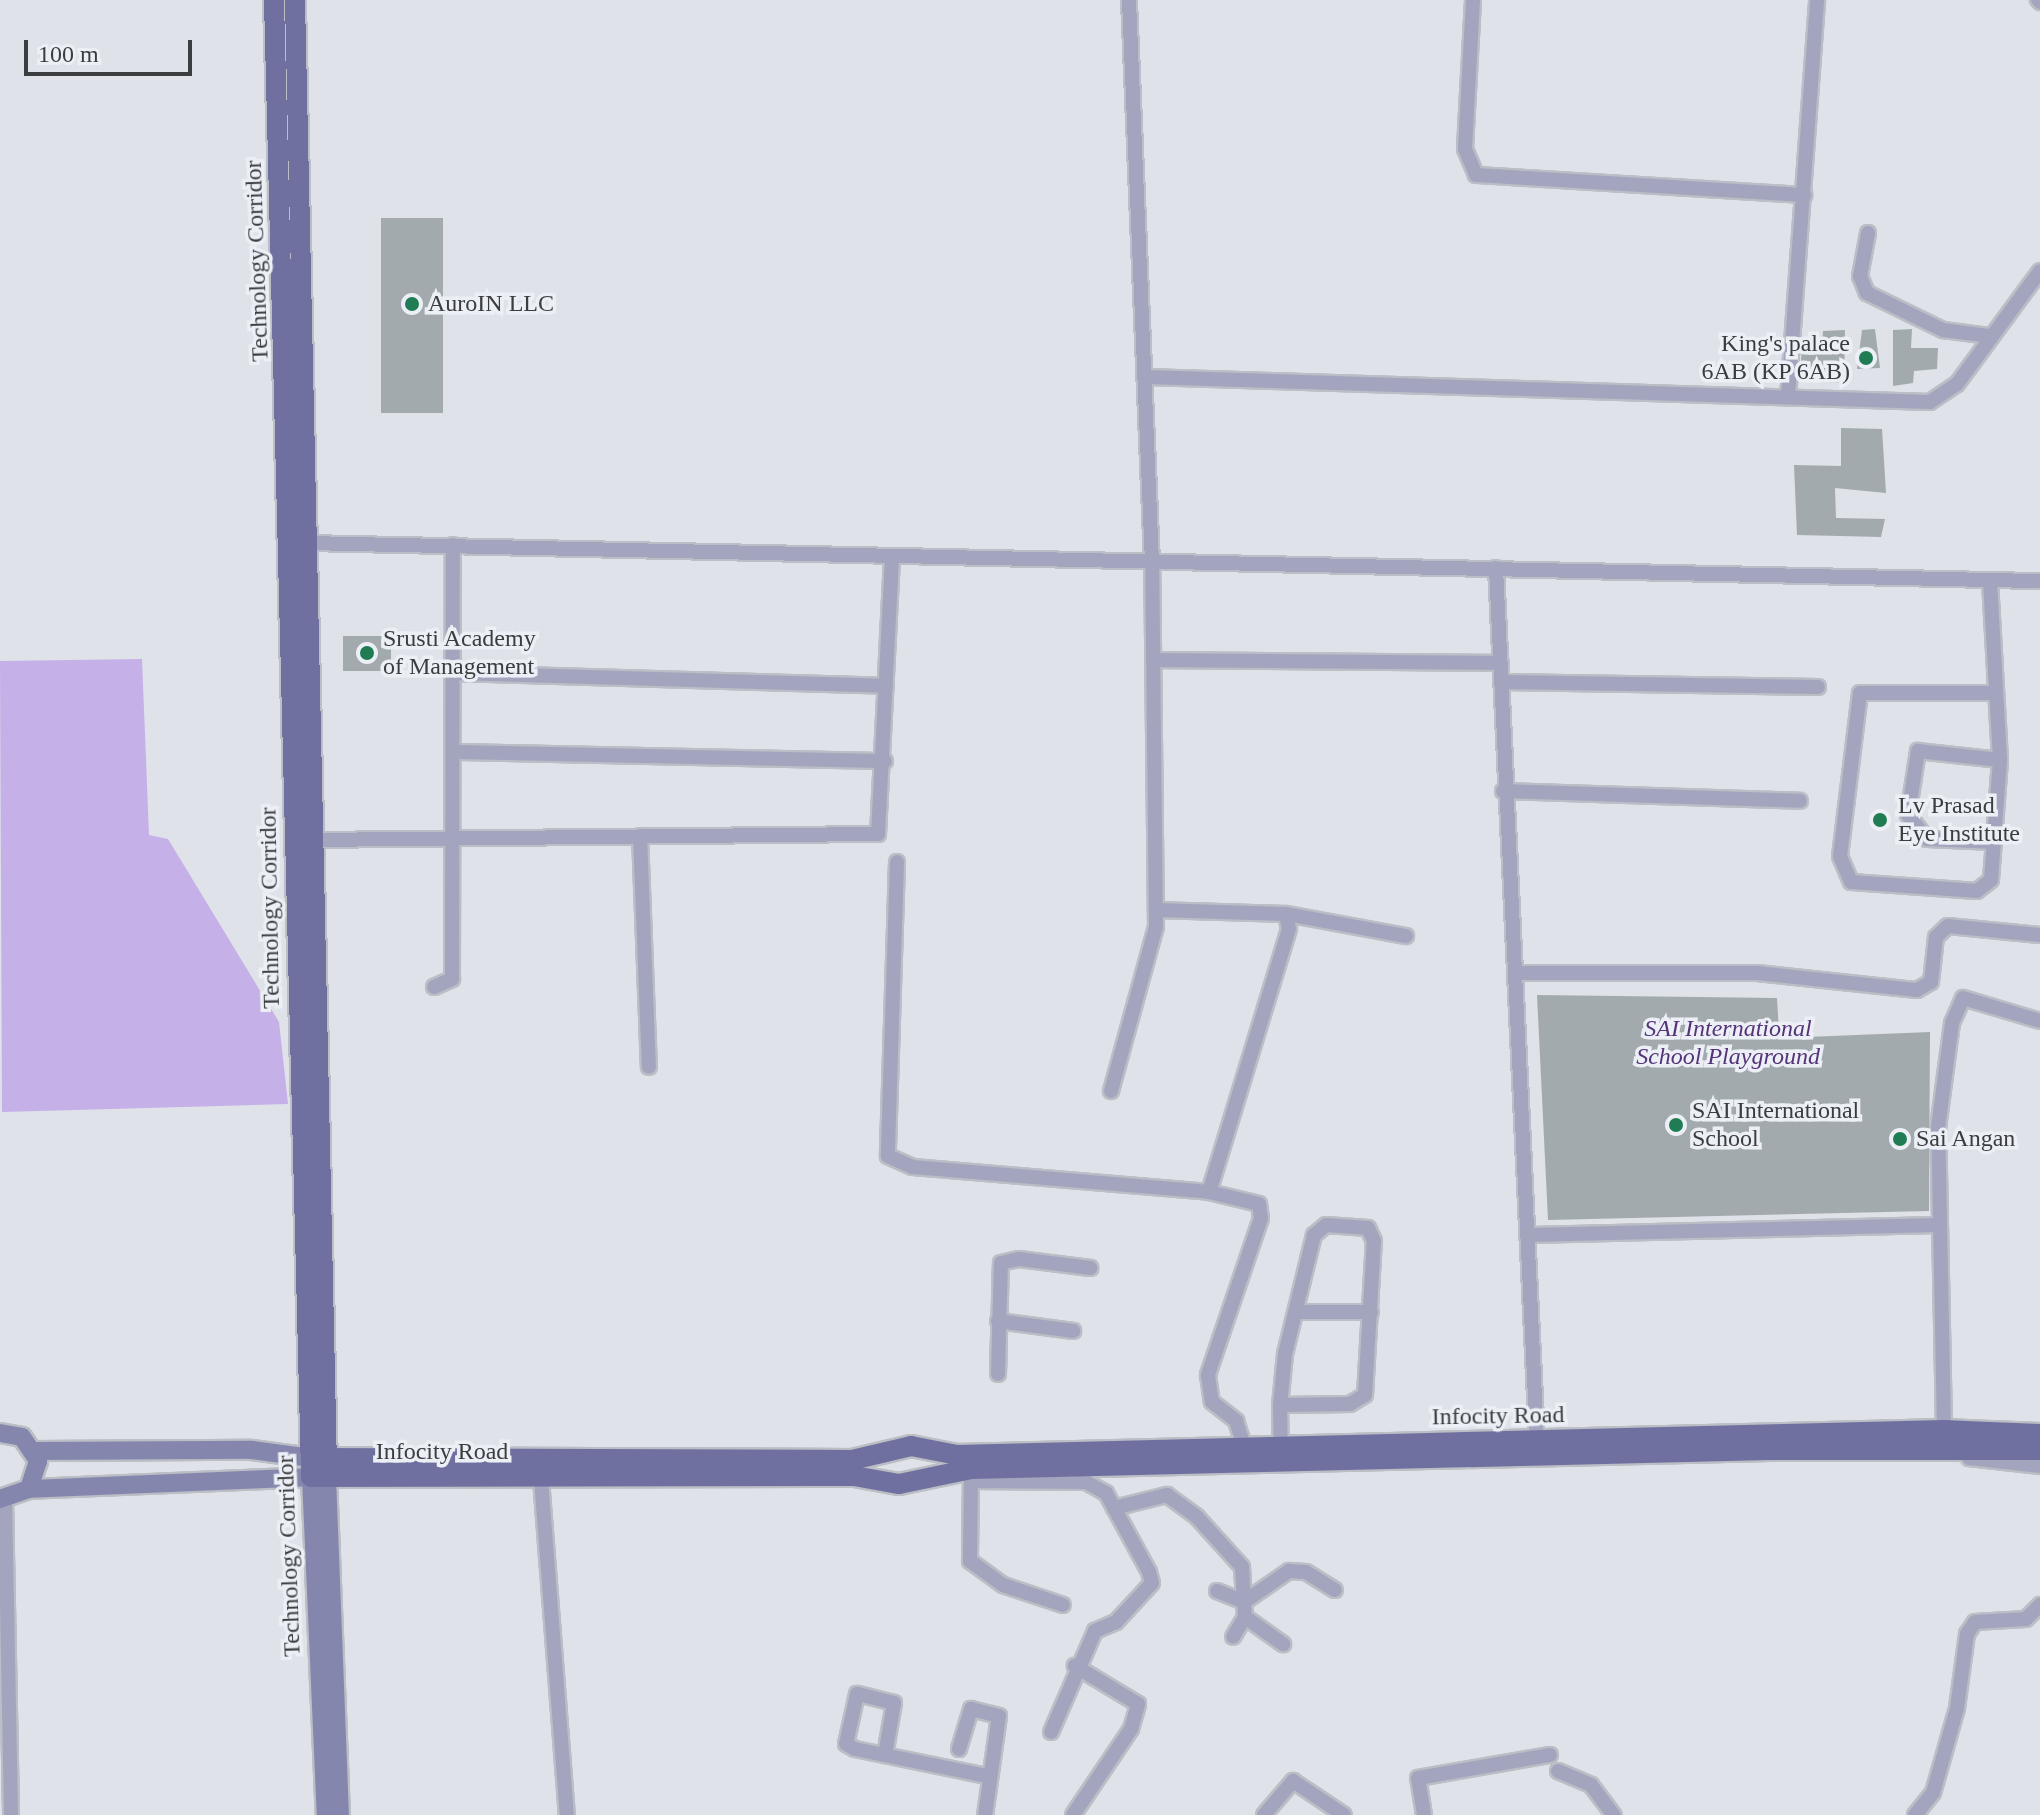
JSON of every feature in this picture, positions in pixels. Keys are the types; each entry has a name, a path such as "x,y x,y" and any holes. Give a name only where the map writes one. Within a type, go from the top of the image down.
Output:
{"main road":[{"name":"Technology Corridor","path":"274,0 302,782 319,1468"},
{"path":"295,0 307,543 302,782 311,840 319,1468"},
{"name":"Infocity Road","path":"319,1468 541,1479 853,1468 911,1446 965,1469 1441,1451 2040,1434"},
{"name":"Infocity Road","path":"1941,1439 2040,1450"},
{"name":"Infocity Road","path":"319,1468 853,1468 899,1484 965,1469 1244,1445 1441,1451 1537,1441 1824,1441"}],"street":[{"path":"1111,1091 1152,957 1156,910 1152,563 1129,0"},
{"path":"1473,0 1465,149 1476,175 1804,195"},
{"path":"1788,397 1817,0"},
{"path":"1868,233 1860,276 1867,293 1943,330 1989,336"},
{"path":"1146,377 1930,402 1957,384 1989,336 2040,271"},
{"path":"307,543 2040,581"},
{"path":"434,987 452,979 453,545"},
{"path":"311,840 878,834 885,761 892,556"},
{"path":"1496,568 1502,682 1503,791 1515,973 1537,1441"},
{"path":"1990,581 2000,760 1991,880 1977,891 1863,887 1842,872 1860,693 1995,693"},
{"path":"1153,660 1501,663"},
{"path":"453,673 886,686"},
{"path":"1502,682 1818,687"},
{"path":"1994,842 1927,839 1908,815 1918,751 2000,760"},
{"path":"454,752 885,761"},
{"path":"1503,791 1800,801"},
{"path":"640,836 649,1067"},
{"path":"897,862 888,1156 913,1167 1209,1192 1250,1199 1262,1210 1208,1375 1212,1402 1236,1421 1244,1445"},
{"path":"1156,910 1286,914 1406,936"},
{"path":"1209,1192 1289,929 1286,914"},
{"path":"1515,973 1757,973 1917,990 1931,982 1936,937 1948,926 2040,935"},
{"path":"2040,1021 1963,998 1956,1009 1938,1128 1941,1439 1955,1456 2040,1466"},
{"path":"1280,1405 1350,1404 1365,1395 1371,1312 1372,1232 1349,1224 1318,1227 1296,1312 1280,1405 1281,1444"},
{"path":"1528,1235 1940,1225"},
{"path":"998,1374 998,1271 1007,1259 1090,1268"},
{"path":"1296,1312 1371,1312"},
{"path":"998,1321 1073,1331"},
{"path":"0,1433 22,1437 35,1451 38,1471 29,1489 2,1499 11,1815"},
{"name":"Infocity Road","path":"35,1451 252,1450 319,1468"},
{"path":"319,1468 340,1815"},
{"name":"Infocity Road","path":"29,1489 319,1468"},
{"name":"Technology Corridor","path":"319,1468 326,1815"},
{"path":"1051,1732 1075,1666 1095,1631 1116,1622 1152,1583 1106,1493 1086,1482 965,1469 970,1561 1003,1585 1063,1605"},
{"path":"541,1479 567,1815"},
{"path":"1114,1508 1167,1495 1181,1504 1242,1567 1245,1609"},
{"path":"1233,1637 1245,1609 1289,1571 1306,1572 1335,1590"},
{"path":"1217,1591 1245,1609 1283,1644"},
{"path":"1915,1815 1933,1793 1957,1708 1967,1634 1975,1622 2026,1619 2040,1605"},
{"path":"1073,1815 1131,1729 1138,1704 1075,1666"},
{"path":"885,1755 894,1703 857,1694 846,1744 885,1755 987,1776"},
{"path":"959,1749 971,1709 999,1716 987,1776 985,1815"},
{"path":"1424,1815 1418,1778 1550,1755"},
{"path":"1558,1771 1591,1785 1614,1815"},
{"path":"1264,1815 1293,1781 1344,1815"}],"shaded area":[{"path":"142,659 149,835 168,839 279,1022 288,1104 2,1112 0,661"}],"building":[{"name":"AuroIN LLC","path":"381,218 443,218 443,413 381,413"},
{"path":"1875,329 1880,368 1857,369 1862,330"},
{"path":"1912,329 1911,348 1938,348 1937,369 1914,371 1913,383 1893,386 1893,330"},
{"path":"1845,330 1844,382 1823,383 1821,371 1800,372 1802,348 1822,347 1823,331"},
{"path":"1841,428 1882,429 1886,493 1835,488 1836,518 1885,519 1881,537 1797,535 1794,465 1841,466"},
{"name":"Srusti Academy of Management","path":"343,636 391,636 391,671 343,671"},
{"name":"SAI International School","path":"1537,995 1777,998 1779,1032 1807,1032 1807,1037 1930,1032 1929,1211 1548,1220"}],"place":[{"name":"AuroIN LLC","path":"412,304"},
{"name":"King's palace 6AB (KP 6AB)","path":"1866,358"},
{"name":"Srusti Academy of Management","path":"367,653"},
{"name":"Lv Prasad Eye Institute","path":"1880,820"},
{"name":"SAI International School","path":"1676,1125"},
{"name":"Sai Angan","path":"1900,1139"}],"park label":[{"name":"SAI International School Playground","path":"1728,1043"}]}
